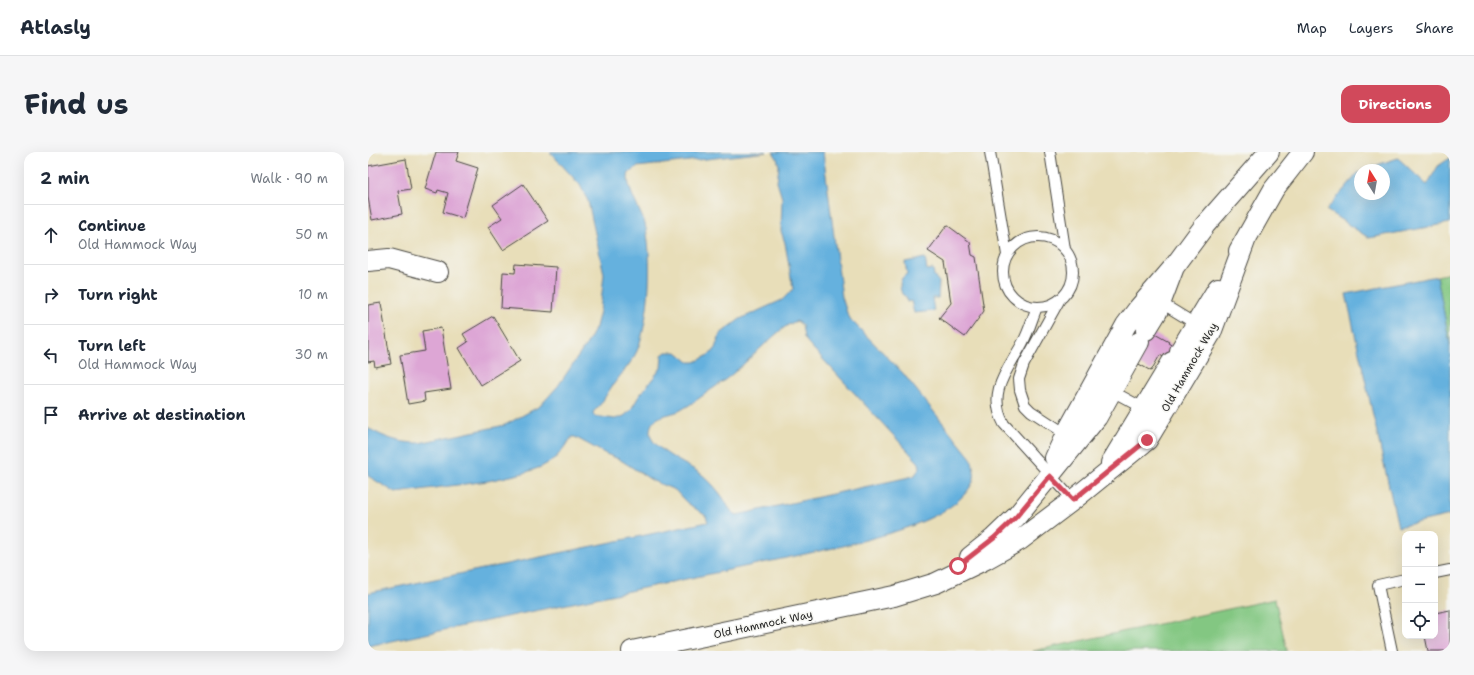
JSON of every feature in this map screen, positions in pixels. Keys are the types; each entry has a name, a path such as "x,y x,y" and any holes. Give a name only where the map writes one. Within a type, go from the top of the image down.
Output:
{"street":[{"name":"Old Hammock Way","path":"894,596 924,584 958,566 994,538 1016,517 1047,477 1104,387 1143,336 1155,300 1174,267 1205,224 1269,152"},
{"name":"Old Hammock Way","path":"1152,413 1204,328 1246,241 1274,189 1303,152"},
{"path":"368,261 389,259 438,272"},
{"name":"Old Hammock Way","path":"1104,387 1126,325 1155,300"},
{"name":"Old Hammock Way","path":"632,651 894,596 936,583 986,559 1020,540 1073,500 1147,440 1152,413 1176,356 1204,328"}],"lane":[{"path":"990,152 1007,255"},
{"path":"1050,152 1065,249 1073,265 1072,281 1065,295 1061,298 1052,304 1037,307 1021,303 1009,293 1003,278 1003,262 1011,249 1023,239 1039,236 1055,240 1065,249"},
{"path":"1061,298 1024,364 1019,379 1024,405 1031,412 1072,438"},
{"path":"1155,300 1204,328"},
{"path":"1037,307 1024,340 1001,379 997,398 1000,418 1047,477 1073,500"},
{"path":"1104,387 1152,413"},
{"path":"1438,572 1450,570"},
{"path":"1392,651 1378,585 1402,580"}],"green space":[{"path":"1450,273 1450,345 1437,276"},
{"path":"1275,599 1287,651 1033,651"}],"water":[{"path":"550,152 767,152 637,167 629,173 628,178 631,191 645,224 649,253 649,288 645,322 635,356 593,412 594,416 615,419 624,416 630,411 639,396 661,368 662,355 666,352 677,352 689,362 695,362 705,357 714,351 720,334 740,319 782,300 793,289 785,243 781,231 782,198 777,182 779,166 777,158 773,152 823,152 842,297 847,313 851,320 902,372 971,458 974,473 973,482 964,495 950,507 934,516 896,531 843,546 368,646 368,593 708,522 706,516 686,502 675,490 653,481 619,459 606,454 575,437 572,437 555,459 541,467 524,473 488,481 396,493 368,476 368,428 380,435 392,439 419,443 505,425 540,406 558,386 590,339 596,327 600,311 604,274 588,201 580,185","holes":["797,321 802,325 804,338 808,343 919,463 920,468 914,476 737,515 732,511 719,492 703,475 670,456 656,444 651,438 651,426 653,422 661,416 681,410 733,374 788,325"]},
{"path":"1398,158 1427,185 1438,166 1450,158 1450,223 1369,238 1326,210 1354,178 1354,200 1390,200 1390,164 1380,164"},
{"path":"925,258 927,270 933,269 934,276 939,282 938,298 932,298 934,311 914,313 911,301 907,302 906,297 902,294 900,282 907,274 905,262"},
{"path":"1437,276 1450,345 1450,515 1398,527 1346,294"}],"building":[{"path":"436,152 459,152 456,161 478,168 463,218 443,212 448,193 438,190 437,193 425,189"},
{"path":"406,159 411,189 398,191 402,214 372,220 368,197 368,166"},
{"path":"523,184 548,221 503,250 488,227 502,218 493,205"},
{"path":"947,225 970,242 972,255 976,257 984,311 965,337 939,318 951,303 945,262 928,251"},
{"path":"516,264 556,267 553,312 501,308 503,272 515,273"},
{"path":"381,303 391,364 375,367 374,361 368,362 368,305"},
{"path":"493,316 520,361 481,385 459,348 468,342 463,334"},
{"path":"1137,324 1169,342 1168,343 1188,355 1180,367 1160,355 1151,371 1137,363 1129,336"},
{"path":"441,328 451,389 424,393 425,401 408,404 400,355 425,351 422,331"},
{"path":"1450,610 1450,651 1428,651 1426,639 1438,639 1438,612"}],"route":[{"path":"958,566 994,538 1016,517 1050,476 1073,500 1147,440"}]}
